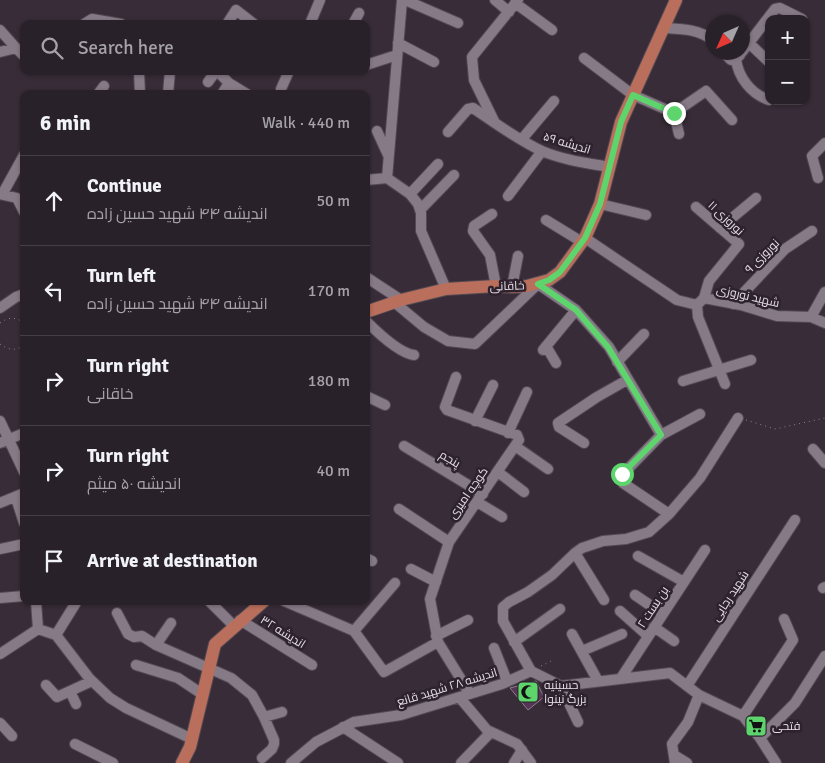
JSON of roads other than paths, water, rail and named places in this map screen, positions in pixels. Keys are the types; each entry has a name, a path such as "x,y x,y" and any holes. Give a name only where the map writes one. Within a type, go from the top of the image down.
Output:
{"main road":[{"name":"خاقانی","path":"370,311 398,301 446,289 512,287 538,284 549,280 560,272 584,240 600,204 621,122 676,0"},
{"path":"182,763 192,739 215,644 259,605"}],"street":[{"path":"312,20 320,0"},
{"path":"387,178 403,0 458,23"},
{"path":"494,0 514,5 552,30"},
{"path":"494,122 474,80 472,57 514,5"},
{"path":"772,15 778,8 793,15"},
{"path":"230,20 236,10 249,20"},
{"path":"355,20 359,14"},
{"path":"750,41 765,23"},
{"path":"664,28 691,30 705,35"},
{"path":"0,30 20,52"},
{"path":"398,43 434,62"},
{"path":"0,52 20,52"},
{"path":"370,64 397,55"},
{"path":"750,55 765,60"},
{"path":"584,58 633,95 674,113"},
{"path":"740,60 737,70 753,92 765,97"},
{"path":"139,75 140,90"},
{"path":"168,90 170,75"},
{"path":"208,82 214,75"},
{"path":"221,75 240,90"},
{"path":"281,90 287,75"},
{"path":"225,90 229,83"},
{"path":"674,113 706,91 732,120"},
{"path":"522,139 554,101"},
{"name":"اندیشه ۵۹","path":"448,132 470,107 542,151 609,168"},
{"path":"674,113 679,134"},
{"path":"377,131 389,156"},
{"path":"818,178 812,156 825,143"},
{"path":"508,196 542,151"},
{"path":"20,162 1,194 17,198 20,204"},
{"path":"410,194 438,164"},
{"path":"420,210 454,175"},
{"path":"370,180 387,178 410,194 418,204 421,231 446,289"},
{"path":"720,228 756,198"},
{"path":"600,204 646,215"},
{"name":"نوروزی ۱۱","path":"696,207 739,244 709,280 700,302"},
{"path":"492,214 474,226 473,231 490,255 496,286"},
{"name":"شهید نوروزی","path":"546,220 584,240 676,300 733,304 776,316 811,317 825,323"},
{"name":"نوروزی ۹","path":"733,304 785,249 812,231"},
{"path":"512,287 518,256"},
{"path":"370,280 398,301 424,327 448,341 475,344 538,284 576,310 608,347 661,435"},
{"path":"811,317 825,292"},
{"path":"0,308 20,296"},
{"path":"700,302 698,317 725,384"},
{"path":"556,363 544,348 576,310"},
{"path":"370,325 408,354 414,355"},
{"path":"617,362 644,334"},
{"path":"683,381 751,360"},
{"path":"456,378 446,408 475,421 517,435 519,440 515,446 548,468"},
{"path":"584,443 559,427 558,424 597,397 627,380"},
{"path":"475,421 493,385"},
{"path":"508,433 527,392"},
{"path":"370,398 385,406"},
{"path":"669,514 623,483 621,479 622,474 661,435 700,414"},
{"path":"738,418 700,478 669,514 650,532 626,539 603,541 575,552 552,575 528,592 509,602 504,607 503,621 531,671 561,686 670,673 699,695 743,716 760,738 772,761"},
{"path":"0,421 4,442 20,466"},
{"path":"4,442 20,435"},
{"name":"پنجم","path":"404,446 480,498 502,518"},
{"name":"کوچه امیری","path":"437,639 430,599 449,542 515,446"},
{"path":"813,450 825,462"},
{"path":"498,472 524,492"},
{"path":"0,503 20,496"},
{"path":"399,509 449,542"},
{"name":"شهید رجایی","path":"687,686 795,520"},
{"path":"0,549 20,545"},
{"name":"بن بست ۲","path":"621,678 705,550"},
{"path":"575,552 604,600"},
{"path":"638,556 684,582"},
{"path":"411,569 436,582"},
{"path":"354,631 395,583"},
{"path":"636,595 663,614"},
{"path":"0,598 20,596"},
{"path":"36,605 38,629"},
{"path":"56,634 74,605"},
{"name":"اندیشه ۳۲","path":"214,605 237,623 312,665"},
{"path":"294,605 354,631 384,672 468,620"},
{"path":"514,642 560,609"},
{"path":"620,611 648,636"},
{"path":"117,614 128,634 134,637 142,636 156,645 232,678 252,695 274,740 274,744 262,758"},
{"path":"743,716 793,640 784,620"},
{"path":"156,645 171,623"},
{"path":"654,627 674,641"},
{"path":"0,654 38,629 56,634 92,680 110,698 126,708 192,739"},
{"path":"572,634 598,681"},
{"path":"582,652 622,634"},
{"path":"437,639 465,696 487,730 517,744 531,763"},
{"path":"494,648 507,682"},
{"path":"760,738 795,703 825,656"},
{"path":"136,665 178,678 202,694"},
{"name":"اندیشه ۲۸ شهید قانع","path":"292,762 316,742 354,722 401,716 507,682 531,671"},
{"path":"46,685 57,697 92,680"},
{"path":"561,686 578,722"},
{"path":"70,691 76,704"},
{"path":"687,763 674,759 672,744 688,722 699,695"},
{"path":"264,717 282,712"},
{"path":"0,723 12,736"},
{"path":"343,727 398,763"},
{"path":"461,763 491,732"},
{"path":"75,744 113,763"},
{"path":"514,763 522,750"}],"place":[{"name":"حسینیه بزرگ نینوا","path":"528,692"},
{"name":"فتحی","path":"756,726"}]}
